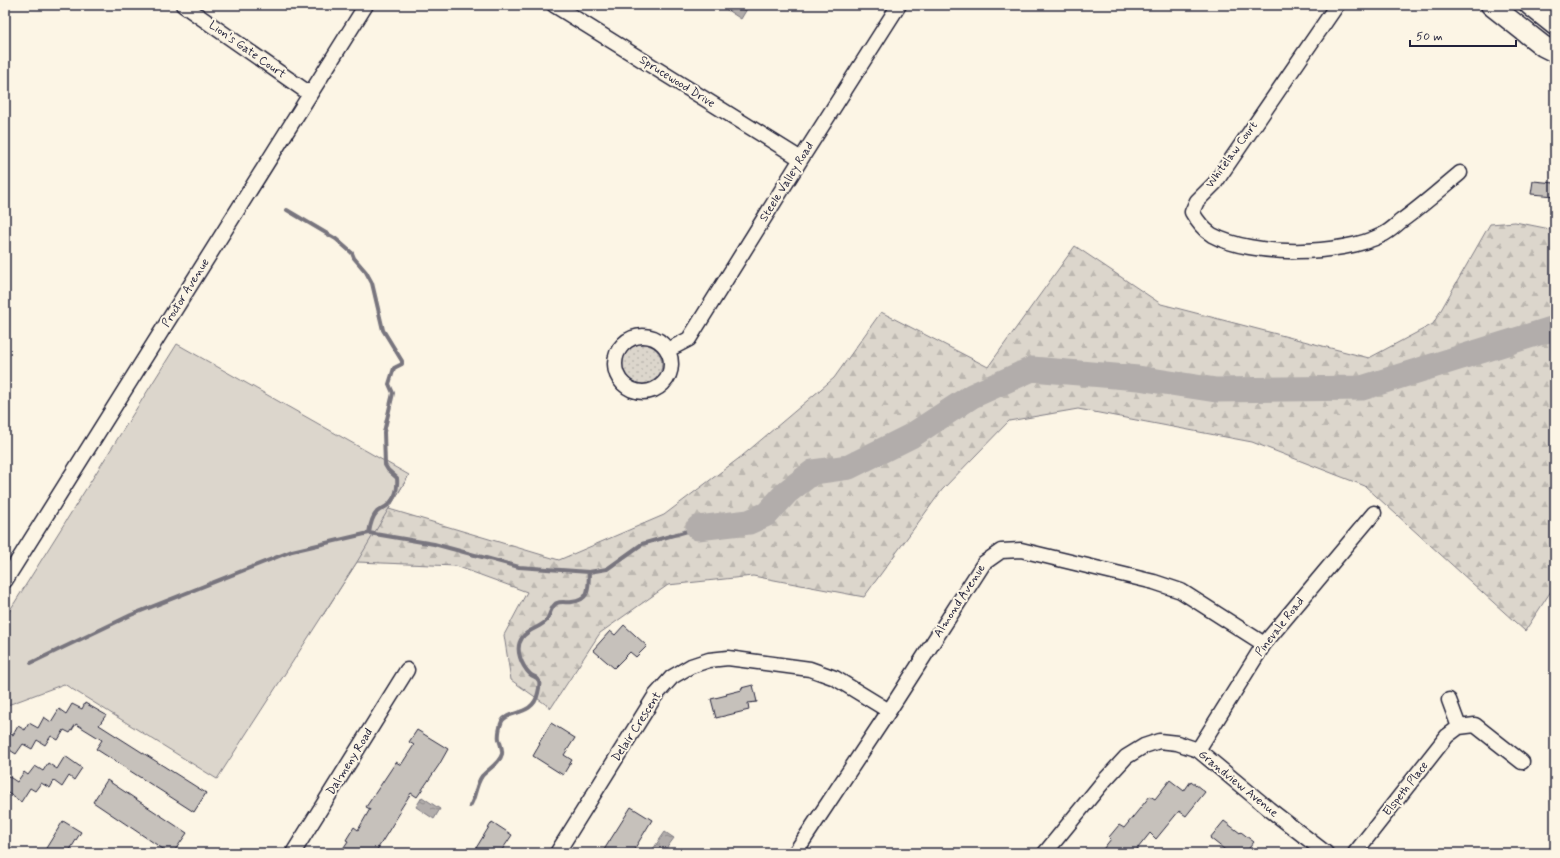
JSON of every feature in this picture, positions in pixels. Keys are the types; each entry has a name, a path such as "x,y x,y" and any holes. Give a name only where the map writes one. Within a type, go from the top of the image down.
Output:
{"main road":[{"path":"1491,5 1543,46 1555,52"},
{"path":"1530,5 1555,25"}],"street":[{"name":"Lion's Gate Court","path":"183,5 310,94"},
{"name":"Proctor Avenue","path":"5,580 366,5"},
{"name":"Sprucewood Drive","path":"554,5 801,159"},
{"name":"Steele Valley Road","path":"668,350 689,340 801,159 899,5"},
{"name":"Whitelaw Court","path":"1337,5 1215,183 1196,201 1192,212 1198,223 1212,234 1251,248 1281,251 1311,251 1363,243 1383,235 1415,211 1460,173"},
{"path":"647,335 658,339 668,350 671,357 671,368 667,379 660,387 650,392 638,392 628,389 619,381 615,371 614,360 618,349 626,341 636,336 647,335"},
{"name":"Pinevale Road","path":"1198,750 1264,644 1374,513"},
{"name":"Almond Avenue","path":"795,853 889,711 984,563 1001,551 1021,550 1154,582 1181,591 1264,644"},
{"name":"Delair Crescent","path":"557,853 655,696 672,677 691,666 709,660 728,658 810,669 835,678 889,711"},
{"name":"Dalmeny Road","path":"293,853 407,670"},
{"path":"1449,700 1459,727 1475,725 1522,762"},
{"name":"Elspeth Place","path":"1355,853 1447,736 1459,727"},
{"name":"Grandview Avenue","path":"1044,853 1103,782 1126,757 1144,746 1159,741 1177,742 1198,750 1269,809 1326,853"}],"green space":[{"path":"1515,222 1555,230 1555,585 1525,631 1365,486 1252,442 1078,409 1009,421 942,490 864,597 753,576 668,585 600,633 551,708 511,680 504,635 527,592 456,566 357,562 323,615 409,475 389,509 559,560 664,515 742,456 834,378 881,312 988,367 1075,246 1161,304 1369,358 1433,324 1490,224"},
{"path":"177,344 409,475 357,562 217,779 64,684 5,706 5,618"},
{"path":"646,344 653,347 659,353 662,364 661,372 653,381 646,384 638,384 631,381 623,372 622,360 625,353 634,345"}],"water":[{"path":"741,5 747,9 741,19 721,6"},
{"path":"422,797 440,809 434,819 416,807"},
{"path":"665,832 674,838 663,853 659,853 653,849"}],"building":[{"path":"1533,181 1555,183 1555,196 1531,194"},
{"path":"624,625 647,646 636,657 630,652 614,668 593,650 610,631 615,635"},
{"path":"753,685 757,702 748,703 749,710 716,718 711,699 742,690 741,688"},
{"path":"85,703 106,715 99,725 206,793 194,812 96,749 102,740 76,724 70,733 64,730 58,740 51,736 45,745 37,740 32,749 23,744 16,754 5,747 5,731 13,735 18,726 25,730 29,723 38,728 44,717 51,722 59,709 66,714 72,704 82,709"},
{"path":"551,723 575,738 564,755 572,760 563,775 533,756"},
{"path":"417,730 448,749 439,765 417,797 411,793 375,853 340,853 348,841 346,840 354,827 358,830 370,809 366,807 396,762 401,765 414,745 409,742"},
{"path":"65,756 82,768 74,780 69,776 62,787 54,781 50,788 41,783 35,791 30,788 21,802 5,791 5,774 17,782 24,772 28,775 35,766 43,771 48,763 57,769"},
{"path":"107,780 187,833 173,853 169,853 93,802"},
{"path":"1170,780 1184,791 1191,781 1205,792 1186,816 1179,811 1156,839 1150,833 1134,853 1100,853 1111,839 1109,837 1119,825 1124,828 1150,796 1155,799"},
{"path":"631,807 652,820 632,853 602,853"},
{"path":"63,821 81,832 68,853 43,853"},
{"path":"1224,821 1254,842 1245,853 1229,853 1210,838"},
{"path":"492,822 512,835 500,853 473,853"}],"waterway":[{"path":"287,210 336,239 352,253 372,283 383,330 402,361 402,364 394,368 389,384 393,393 384,432 385,465 397,478 397,489 391,502 375,514 369,533"},
{"path":"698,528 749,522 767,514 787,492 813,472 849,467 911,436 972,396 1032,369 1138,378 1216,390 1362,388 1555,328"},
{"path":"470,806 482,776 501,757 502,750 499,735 502,721 509,715 526,710 535,701 538,693 539,681 527,671 520,657 519,647 522,638 546,621 555,604 583,599 588,588 589,572 607,569 642,544 698,528"},
{"path":"31,663 131,615 292,551 369,533 434,544 519,567 589,572"}]}
